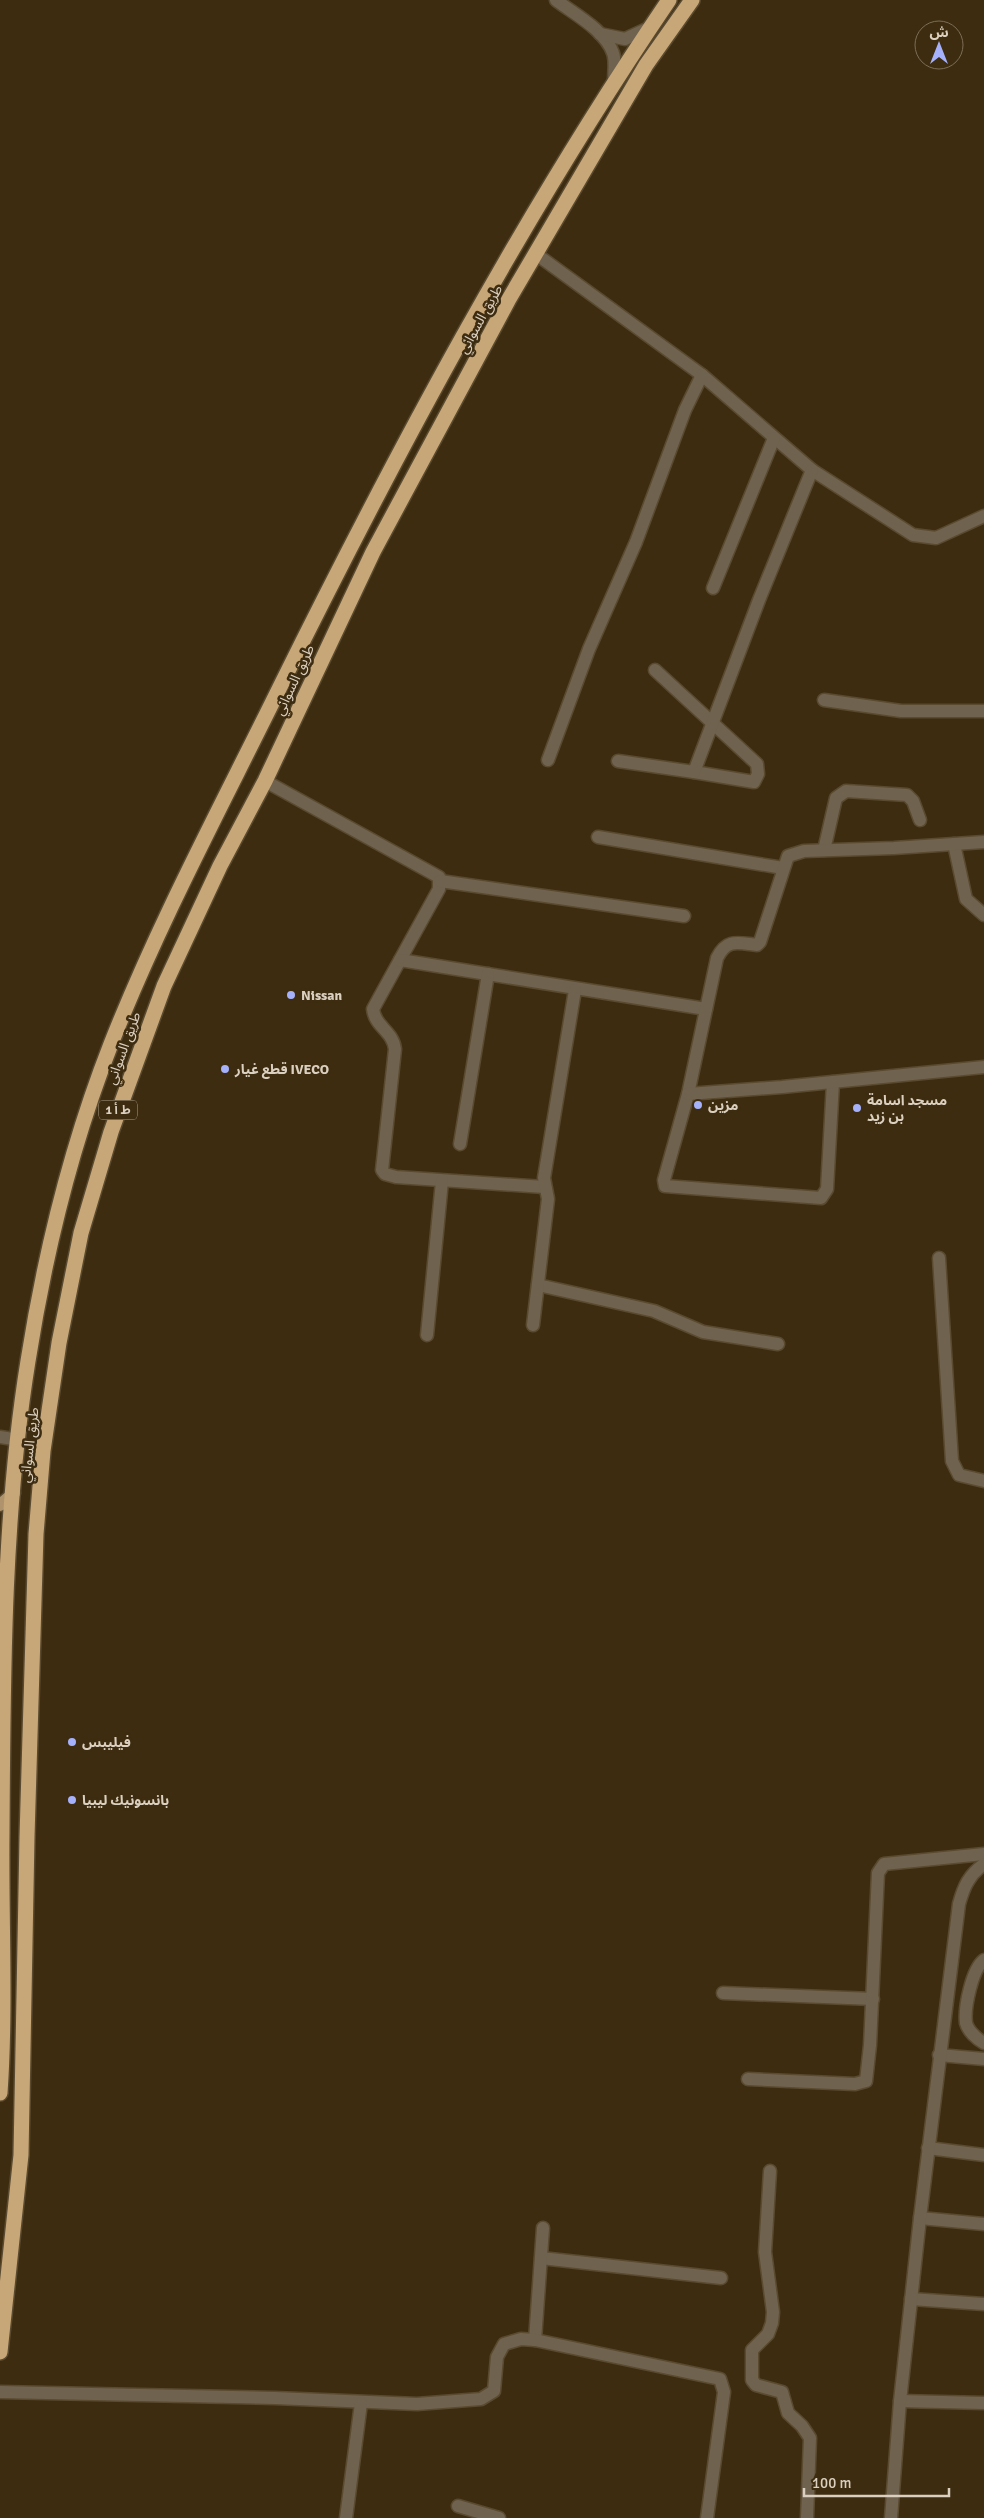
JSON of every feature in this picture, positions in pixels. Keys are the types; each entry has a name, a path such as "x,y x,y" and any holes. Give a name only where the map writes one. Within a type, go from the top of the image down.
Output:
{"highway":[{"name":"طريق السواني","path":"0,2093 4,1967 2,1837 4,1546 14,1493 27,1368 36,1314 62,1198 83,1123 109,1050 152,949 352,541 455,347 614,81 669,0"},
{"name":"طريق السواني","path":"0,2352 14,2243 22,2154 26,1837 36,1534 43,1451 59,1343 81,1233 110,1132 140,1046 164,986 220,866 265,781 373,552 536,254 646,65 692,0"}],"main road":[{"path":"0,1505 14,1493"}],"street":[{"path":"556,0 600,34 613,53 614,81"},
{"path":"600,34 625,38 651,27"},
{"path":"536,254 702,376 812,470 913,535 936,538 984,516"},
{"path":"548,760 589,649 636,542 685,410 702,376"},
{"path":"713,588 774,438"},
{"path":"694,772 759,600 812,470"},
{"path":"618,761 754,782 758,774 757,764 656,670"},
{"path":"824,700 901,711 984,711"},
{"path":"265,781 436,874 440,881 439,890 374,1009 375,1020 391,1036 395,1049 382,1170 390,1176 544,1187"},
{"path":"824,850 836,798 846,791 907,795 913,801 920,820"},
{"path":"598,837 783,868"},
{"path":"834,1082 827,1189 821,1198 665,1186 664,1180 688,1094 717,958 721,950 731,943 758,945 762,940 788,856 794,853 824,850 984,842"},
{"path":"954,844 966,899 984,914"},
{"path":"440,881 684,916"},
{"path":"400,960 575,990 706,1009"},
{"path":"460,1144 488,974"},
{"path":"533,1325 548,1199 544,1187 544,1178 575,990"},
{"path":"688,1094 984,1067"},
{"path":"427,1335 442,1181"},
{"path":"939,1258 952,1462 959,1476 984,1481"},
{"path":"538,1285 654,1311 703,1332 778,1344"},
{"path":"0,1437 19,1440"},
{"path":"748,2079 855,2084 866,2081 873,1999 877,1880 881,1867 884,1864 984,1854"},
{"path":"891,2518 900,2401 911,2299 939,2055 959,1904 964,1884 974,1871 984,1864"},
{"path":"984,1960 973,1976 966,2022 969,2030 984,2043"},
{"path":"723,1992 873,1999"},
{"path":"939,2055 984,2059"},
{"path":"928,2148 984,2155"},
{"path":"770,2171 765,2252 773,2312 768,2334 752,2350 752,2380 756,2385 782,2392 788,2414 808,2433 811,2447 807,2518"},
{"path":"920,2218 984,2224"},
{"path":"535,2340 543,2228"},
{"path":"541,2258 721,2278"},
{"path":"911,2299 984,2304"},
{"path":"0,2392 276,2398 418,2404 480,2399 494,2391 497,2357 504,2344 520,2339 535,2340 720,2379 724,2392 707,2518"},
{"path":"900,2401 984,2403"},
{"path":"346,2518 362,2403"},
{"path":"458,2506 499,2518"}],"place":[{"name":"Nissan","path":"291,995"},
{"name":"قطع غيار IVECO","path":"225,1069"},
{"name":"مزين","path":"698,1105"},
{"name":"مسجد اسامة بن زيد","path":"857,1108"},
{"name":"فيليبس","path":"72,1742"},
{"name":"بانسونيك ليبيا","path":"72,1800"}]}
